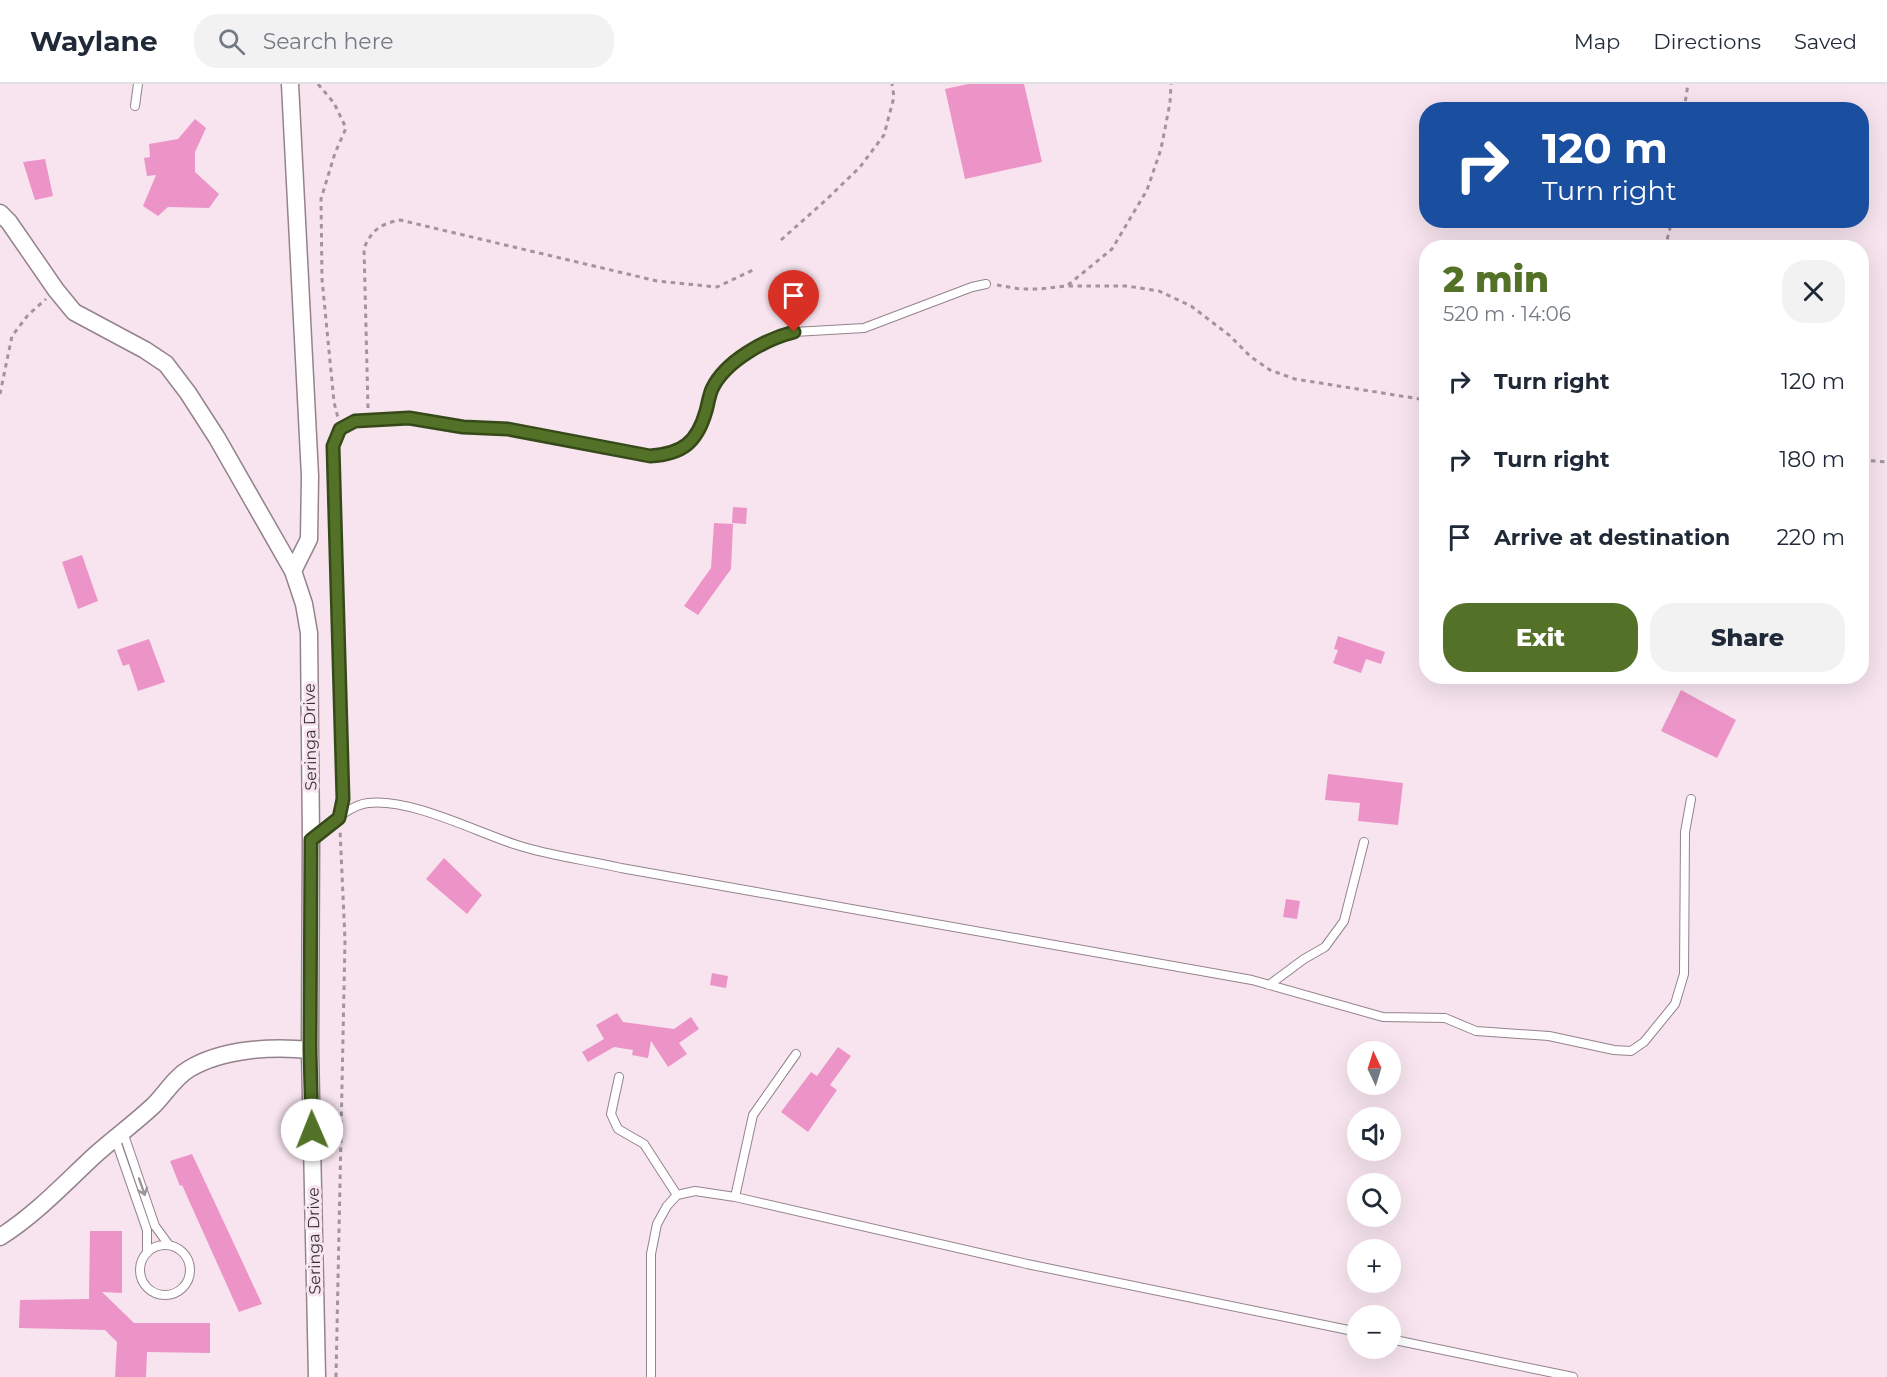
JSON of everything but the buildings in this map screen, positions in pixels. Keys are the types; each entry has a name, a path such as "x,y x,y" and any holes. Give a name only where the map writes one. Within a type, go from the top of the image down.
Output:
{"street":[{"path":"290,84 310,476 309,539 293,571"},
{"name":"Seringa Drive","path":"0,213 9,222 74,312 145,350 166,364 217,438 293,571 304,604 309,633 310,1050 317,1377"},
{"path":"0,1237 52,1197 154,1106 187,1070 214,1057 281,1047 310,1050"}],"lane":[{"path":"135,106 138,84"},
{"path":"339,818 343,799 333,446 340,429 355,421 409,418 463,427 508,429 600,448 650,456 665,455 683,448 692,441 704,421 712,389 730,368 757,346 794,332 864,328 972,287 986,284"},
{"path":"311,840 349,809 366,802 393,805 421,810 519,846 621,868 1252,980 1383,1017 1445,1018 1476,1031 1549,1036 1614,1050 1631,1051 1644,1042 1675,1004 1684,974 1684,832 1691,799"},
{"path":"1269,985 1304,959 1325,947 1344,921 1364,842"},
{"path":"735,1197 753,1115 796,1054"},
{"path":"619,1077 611,1114 618,1129 644,1144 677,1195"},
{"path":"119,1135 155,1226 169,1245 183,1253 190,1267 187,1281 178,1291 171,1294 155,1293 143,1283 140,1268 147,1253 147,1230 119,1135"},
{"path":"651,1377 651,1254 657,1224 666,1206 677,1195 695,1191 735,1197 1027,1264 1347,1330"},
{"path":"147,1253 153,1248 169,1245"},
{"path":"1401,1341 1573,1377"}],"path":[{"path":"318,84 334,103 346,128 335,153 321,199 322,279 334,402 340,429"},
{"path":"781,240 852,174 884,135 894,97 892,84"},
{"path":"1067,286 1112,249 1147,190 1161,149 1170,103 1171,84"},
{"path":"1685,102 1688,84"},
{"path":"368,419 363,248 370,234 389,222 400,220 657,281 717,287 753,270"},
{"path":"986,284 1020,289 1128,286 1159,291 1191,306 1269,370 1295,379 1419,399"},
{"path":"0,394 12,336 28,315 56,290"},
{"path":"1869,461 1887,462"},
{"path":"336,1377 345,940 339,818"}],"route":[{"path":"312,1130 311,840 339,818 343,799 333,446 340,429 355,421 409,418 463,427 508,429 600,448 650,456 665,455 683,448 692,441 704,421 712,389 730,368 757,346 794,332"}]}
